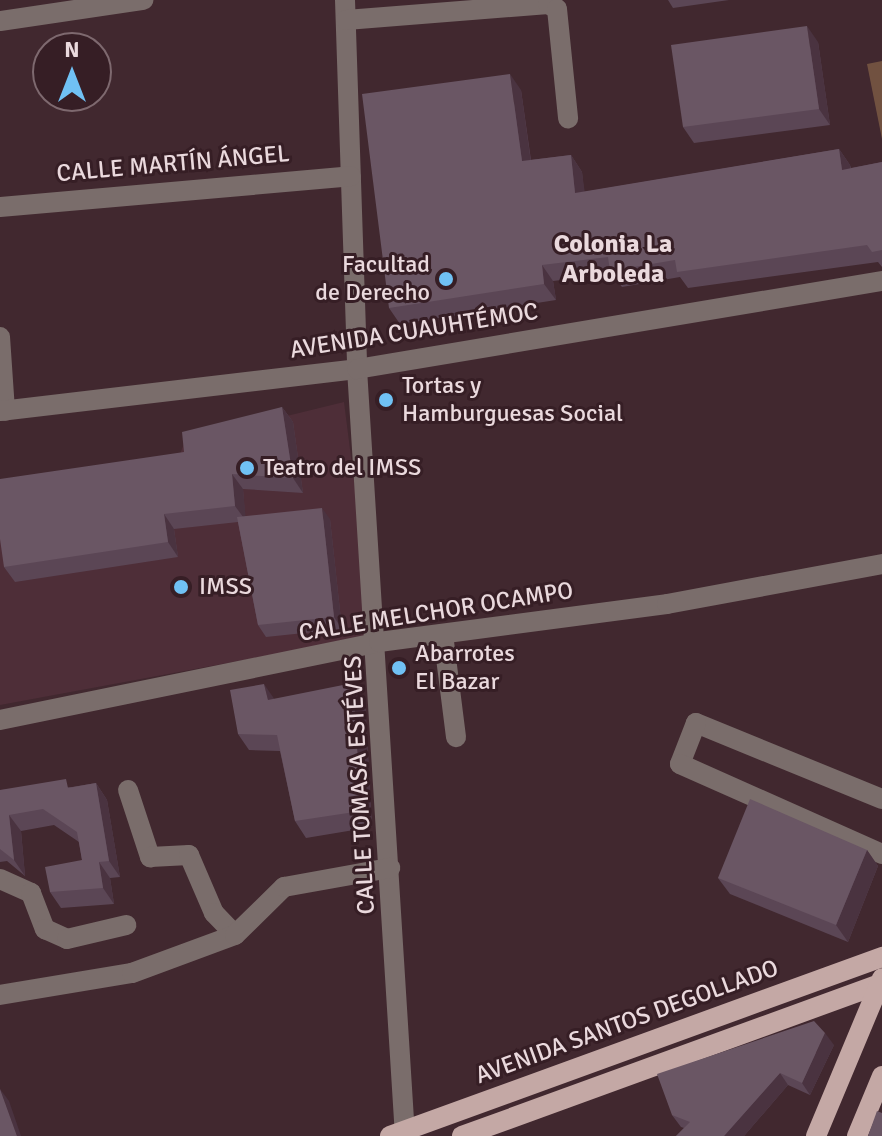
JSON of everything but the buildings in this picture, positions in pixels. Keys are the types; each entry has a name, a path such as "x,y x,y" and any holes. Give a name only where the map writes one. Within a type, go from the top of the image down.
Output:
{"main road":[{"name":"AVENIDA SANTOS DEGOLLADO","path":"400,1134 882,957"},
{"path":"462,1136 881,982"},
{"path":"816,1136 881,982"},
{"path":"857,1136 882,1076"}],"street":[{"path":"0,21 143,0"},
{"path":"346,10 548,4 557,9 568,118"},
{"name":"CALLE TOMASA ESTÉVES","path":"346,10 357,369 379,642 400,1134"},
{"name":"CALLE MARTÍN ÁNGEL","path":"0,207 351,176"},
{"name":"AVENIDA CUAUHTÉMOC","path":"2,411 357,369 882,281"},
{"path":"0,337 2,411"},
{"name":"CALLE MELCHOR OCAMPO","path":"0,720 379,642 667,604 882,564"},
{"path":"443,634 456,737"},
{"path":"882,799 696,723 680,764 882,854"},
{"path":"128,790 150,857 189,855 214,913 235,935"},
{"path":"0,995 132,973 235,935 284,887 390,868"},
{"path":"0,879 31,893 45,929 67,939 126,925"}],"shaded area":[{"path":"882,61 882,139 867,64"},
{"name":"IMSS","path":"344,402 361,536 363,638 0,705 0,492 177,462 185,441"}],"place":[{"name":"Facultad de Derecho","path":"446,279"},
{"name":"Tortas y Hamburguesas Social","path":"386,400"},
{"name":"Teatro del IMSS","path":"247,468"},
{"name":"IMSS","path":"181,587"},
{"name":"Abarrotes El Bazar","path":"399,668"}],"district":[{"name":"Colonia La Arboleda","path":"613,260"}]}
